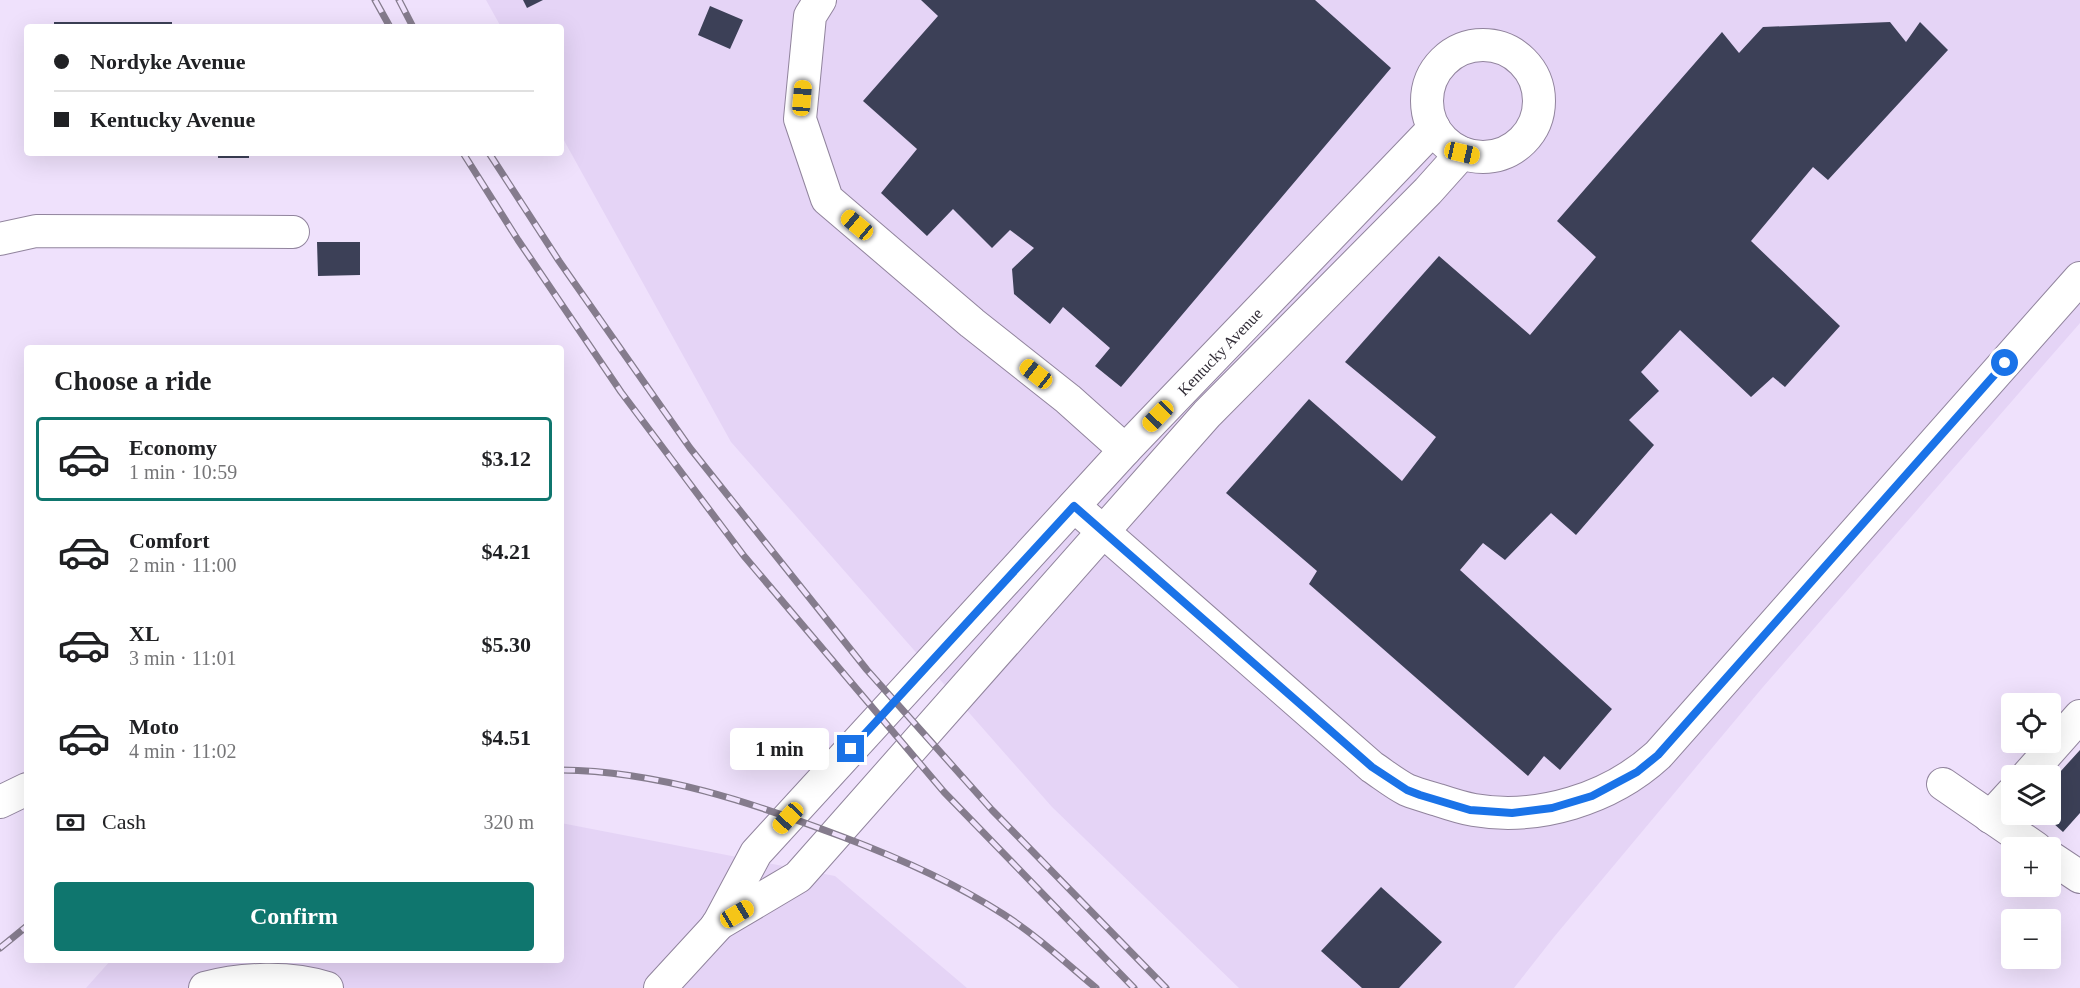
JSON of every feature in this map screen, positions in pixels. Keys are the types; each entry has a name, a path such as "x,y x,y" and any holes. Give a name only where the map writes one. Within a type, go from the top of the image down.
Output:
{"street":[{"path":"820,0 810,16 800,119 827,199 972,323 1068,399 1125,450"},
{"path":"1478,46 1496,47 1514,54 1527,66 1536,82 1540,100 1537,118 1528,135 1515,147 1498,156 1480,157 1462,153 1446,143 1434,128 1428,111 1428,93 1434,75 1445,61 1460,50 1478,46"},
{"name":"Kentucky Avenue","path":"675,983 717,926 756,853 1125,450 1434,128"},
{"path":"717,926 798,878 1207,414 1428,191 1462,153"},
{"path":"0,239 36,231 293,232"},
{"path":"1074,506 1372,767 1407,790 1461,807 1494,813 1552,808 1592,796 1648,764 2080,278"},
{"path":"2037,765 2080,716"},
{"path":"1943,784 2019,837"},
{"path":"0,802 24,790"},
{"path":"1990,818 2001,806"},
{"path":"2061,864 2080,876"},
{"path":"205,988 241,981 295,981 327,988"}],"shaded area":[{"path":"486,0 2080,0 2080,323 1763,687 1514,988 1239,988 1052,807 731,442 564,140 564,24 499,24"},
{"path":"564,824 835,876 967,988 86,988 108,963 564,963"}],"building":[{"path":"523,0 543,0 527,8"},
{"path":"921,0 1315,0 1391,68 1121,387 1095,366 1110,348 1063,307 1050,324 1014,294 1012,269 1034,248 1010,230 992,248 953,209 927,236 881,193 917,149 863,101 938,16"},
{"path":"710,6 743,20 730,49 698,35"},
{"path":"54,22 172,22 172,24 54,24"},
{"path":"1890,22 1906,42 1920,22 1948,50 1828,180 1813,167 1751,241 1840,326 1785,387 1773,377 1751,397 1680,330 1641,372 1659,391 1629,420 1654,445 1576,535 1551,513 1505,560 1483,543 1460,570 1612,709 1560,770 1544,756 1528,776 1309,584 1317,571 1226,493 1309,399 1402,481 1436,437 1345,362 1439,256 1530,335 1596,257 1557,221 1722,32 1739,53 1763,27"},
{"path":"218,156 249,156 249,158 218,158"},
{"path":"317,242 360,242 360,275 318,276"},
{"path":"2080,750 2080,813 2063,832 2055,825 2061,825 2061,771"},
{"path":"1381,887 1442,942 1399,988 1362,988 1321,951"}],"railway":[{"path":"375,0 388,24"},
{"path":"399,0 411,24"},
{"path":"465,156 518,240 621,392 744,556 944,792 1134,988"},
{"path":"491,156 559,261 690,448 867,670 992,810 1166,988"},
{"path":"564,770 634,776 705,791 775,812 885,853 945,881 1003,914 1039,940 1096,988"},
{"path":"0,948 24,928"}],"route":[{"path":"851,749 1074,506 1372,767 1407,790 1470,810 1494,813 1552,808 1592,796 1637,772 1658,755 2005,363"}]}
